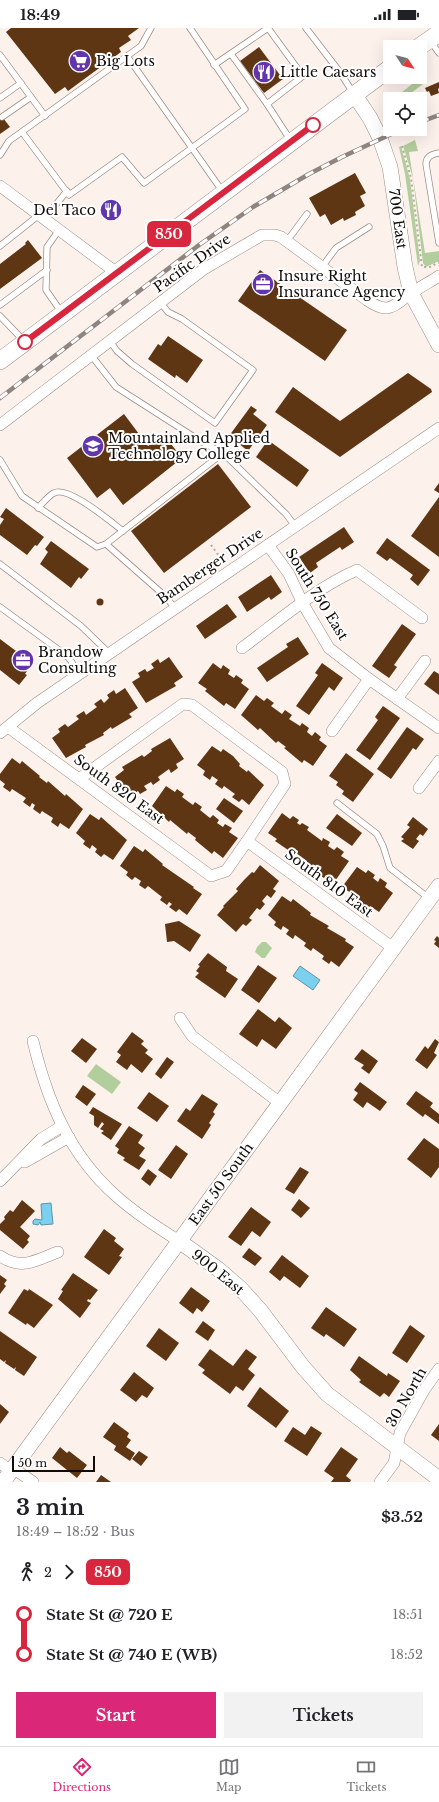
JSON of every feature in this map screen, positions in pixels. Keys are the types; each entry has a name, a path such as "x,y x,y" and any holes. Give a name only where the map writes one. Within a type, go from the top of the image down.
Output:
{"main road":[{"path":"0,361 383,73"},
{"name":"700 East","path":"354,94 380,138 390,167 405,267 411,293 427,326 439,345"},
{"name":"East 50 South","path":"7,1471 179,1242 436,890"},
{"name":"900 East","path":"179,1242 218,1269 241,1289 260,1310 327,1394 439,1479"}],"street":[{"path":"0,186 117,273"},
{"name":"Pacific Drive","path":"0,425 204,268 262,235 275,235 287,241 367,300 381,308 396,306 411,293 439,276"},
{"name":"Bamberger Drive","path":"4,730 37,703 78,674 439,428"},
{"name":"South 750 East","path":"268,545 289,574 303,604 329,648 369,679 439,728"},
{"path":"242,648 344,576 357,570 422,618"},
{"path":"397,699 425,661"},
{"path":"332,731 369,679"},
{"path":"79,779 183,704 192,705 282,772 285,784 247,841"},
{"name":"South 820 East","path":"4,730 79,779 211,876 226,870 247,841"},
{"path":"419,788 439,761"},
{"name":"South 810 East","path":"247,841 393,948"},
{"path":"180,1018 192,1036 280,1103"},
{"name":"900 East","path":"33,1042 46,1090 62,1126 91,1169 114,1194 136,1212 179,1242"},
{"path":"1,1178 12,1169 41,1139 62,1126"},
{"path":"12,1169 68,1137"},
{"path":"0,1256 8,1261 24,1264 58,1252"},
{"name":"30 North","path":"380,1482 394,1463 400,1433 424,1390 439,1369"},
{"path":"7,1471 33,1482"}],"lane":[{"path":"0,155 9,141 141,46 151,28"},
{"path":"22,132 69,194 122,157 144,183 245,109 190,28"},
{"path":"214,65 268,28 303,76 267,104"},
{"path":"314,28 307,30 339,71 354,94"},
{"path":"231,54 292,141"},
{"path":"0,55 45,116"},
{"path":"127,56 223,192"},
{"path":"0,98 21,83"},
{"path":"2,117 31,97"},
{"path":"439,153 431,155 426,161 426,164 439,243"},
{"path":"0,246 41,217 67,191"},
{"path":"287,241 307,214"},
{"path":"322,267 336,248 369,227"},
{"path":"59,230 47,247 46,290 63,314"},
{"path":"0,305 47,270"},
{"path":"110,341 132,364 215,423 253,370 182,319 168,312 160,302"},
{"path":"0,316 25,342"},
{"path":"91,355 116,387 202,442 223,453 286,514 295,526"},
{"path":"0,460 22,496 97,547 106,544 223,453"},
{"path":"38,508 55,492 64,492 88,505 123,531"},
{"path":"106,544 165,596 175,608"},
{"path":"0,564 81,626 109,653"},
{"path":"0,607 66,655 78,674"},
{"path":"337,803 377,834 383,846 390,868 436,890"}],"path":[{"path":"402,146 411,178 422,267 430,267 439,262"},
{"path":"211,545 222,560"}],"green space":[{"path":"412,84 423,84 412,92 402,92"},
{"path":"415,140 418,151 409,152 425,253 439,251 439,261 426,267 423,263 413,178 403,146"},
{"path":"401,146 410,179 420,261 418,266 405,174 399,147"},
{"path":"262,942 266,942 272,948 265,958 262,958 255,952 257,947"},
{"path":"96,1064 121,1082 112,1094 87,1076"}],"water":[{"path":"300,966 320,980 313,990 293,976"},
{"path":"51,1203 53,1224 41,1225 40,1222 38,1225 33,1224 35,1219 42,1220 41,1204"}],"building":[{"path":"11,28 139,28 128,36 131,40 119,48 121,52 68,91 65,87 55,94 6,32"},
{"path":"259,47 283,79 264,93 240,61"},
{"path":"439,82 439,93 431,96 429,91 427,92 425,88"},
{"path":"0,114 10,127 0,134"},
{"path":"355,173 366,193 360,196 365,206 355,212 356,215 344,221 343,218 331,225 325,214 320,217 309,198"},
{"path":"28,240 42,258 0,289 0,264 26,244 25,243"},
{"path":"260,270 347,330 325,361 238,301"},
{"path":"168,336 203,360 187,383 176,375 175,378 148,359 158,344 161,346"},
{"path":"408,373 431,389 432,392 340,457 275,412 293,387 340,421"},
{"path":"251,406 257,410 253,414 267,425 248,451 229,436"},
{"path":"124,414 148,446 164,435 182,458 123,505 110,488 97,498 67,458"},
{"path":"268,440 309,470 297,487 256,457"},
{"path":"218,464 251,507 164,573 131,531"},
{"path":"439,483 439,493 434,490"},
{"path":"439,497 439,557 411,536"},
{"path":"6,508 44,537 27,555 0,535 0,525 4,519 0,517"},
{"path":"344,527 354,542 342,550 340,547 316,563 318,567 310,573 299,557"},
{"path":"387,538 430,570 418,586 410,579 413,575 390,558 387,561 376,553"},
{"path":"51,541 89,569 81,579 79,577 71,588 40,564 48,552 45,549"},
{"path":"271,575 282,592 271,600 269,597 247,612 238,597"},
{"path":"100,598 103,599 103,605 100,606 97,605 96,602 97,599"},
{"path":"227,604 237,617 205,639 196,626"},
{"path":"402,624 416,634 394,665 397,667 389,678 372,666"},
{"path":"298,637 309,654 267,682 257,668 288,647 286,644"},
{"path":"0,639 32,663 25,674 27,675 19,685 0,670"},
{"path":"169,657 183,677 174,683 176,686 146,703 132,682 140,677 138,673 145,669 147,672 154,668 151,664 158,659 160,663"},
{"path":"213,663 221,669 223,665 230,670 228,674 234,678 236,675 243,680 241,683 249,689 235,709 226,703 224,706 205,691 207,689 198,683"},
{"path":"322,663 343,678 334,691 329,687 309,715 296,706 318,675 315,673"},
{"path":"434,671 439,674 439,695 424,684"},
{"path":"125,688 138,708 129,714 132,717 112,729 111,727 103,733 104,735 85,745 86,747 66,758 52,738 60,732 58,729 65,724 68,727 79,719 76,716 84,711 86,715 97,707 94,704 101,699 104,703 109,698 107,695 114,690 116,694"},
{"path":"256,695 264,701 267,698 274,703 271,706 282,714 285,710 292,715 289,719 300,726 302,723 309,728 307,732 312,736 315,732 321,737 319,740 327,746 313,766 304,760 302,763 284,748 286,747 278,741 276,743 260,728 258,730 241,715"},
{"path":"383,706 400,718 370,760 356,750 378,720 375,717"},
{"path":"407,727 424,739 416,750 413,748 391,779 377,769"},
{"path":"170,738 184,759 176,764 178,768 171,773 169,769 158,777 160,780 153,785 151,782 144,786 147,790 140,794 138,791 129,797 115,777 124,770 122,767 142,755 144,757 152,751 151,749"},
{"path":"212,746 221,752 223,749 233,756 240,764 239,766 247,772 248,770 264,785 249,805 242,799 239,802 232,797 235,794 224,786 222,789 215,784 218,780 212,776 210,780 203,775 205,771 197,765"},
{"path":"346,753 374,774 353,802 342,794 344,791 336,785 338,782 329,776"},
{"path":"12,758 20,764 22,761 40,776 39,777 47,783 48,781 65,796 66,794 83,809 69,829 60,823 58,827 51,822 53,818 42,811 40,814 33,809 35,805 32,803 30,807 23,802 26,798 12,789 10,792 3,787 5,784 0,780 0,774"},
{"path":"166,786 175,792 177,789 184,794 182,797 193,805 195,802 202,807 200,810 210,818 213,815 219,820 217,823 223,827 225,824 232,828 229,832 238,838 223,858 214,851 212,854 195,840 196,838 188,832 187,834 170,820 169,822 152,806"},
{"path":"224,798 243,811 234,823 216,809"},
{"path":"282,813 290,819 293,816 299,820 297,823 300,825 302,823 309,827 307,830 322,841 323,838 330,842 328,846 334,850 337,847 344,852 341,856 349,861 335,881 326,875 324,878 314,871 306,863 307,861 292,850 291,852 275,841 277,839 268,833"},
{"path":"90,814 99,820 101,817 127,840 113,860 104,854 101,857 95,852 97,849 92,845 90,849 83,844 85,841 76,833"},
{"path":"337,814 362,833 352,846 326,828"},
{"path":"413,817 428,829 423,836 420,834 416,839 419,841 413,849 401,841 404,839 401,837 410,827 407,825"},
{"path":"134,846 143,852 145,849 163,864 162,865 202,894 187,915 179,909 176,912 169,907 172,904 169,902 167,905 160,900 162,897 148,886 145,889 139,885 141,881 135,877 132,880 126,875 128,872 120,866"},
{"path":"260,865 279,881 273,889 276,891 271,898 267,895 262,901 265,904 260,910 257,908 249,918 252,920 246,926 243,924 236,932 217,915 224,907 223,906 238,891 236,889 252,872 254,873"},
{"path":"357,867 366,873 368,870 375,875 373,878 378,882 380,878 387,883 385,887 393,893 379,912 370,906 368,909 350,895 351,893 342,887"},
{"path":"282,896 291,902 293,899 311,913 310,915 329,926 327,928 346,939 345,941 354,947 339,967 331,961 329,964 322,959 324,956 313,948 311,951 304,946 306,943 295,935 293,939 286,934 289,930 283,926 281,930 274,925 276,922 268,915"},
{"path":"179,921 201,935 190,952 174,941 167,942 165,924"},
{"path":"437,936 439,938 439,948 434,944 436,941 434,940"},
{"path":"208,953 227,967 226,971 238,979 225,998 195,977 199,973 196,971 200,966 198,965"},
{"path":"258,965 277,978 259,1003 241,990"},
{"path":"258,1009 275,1022 279,1017 292,1028 276,1049 262,1039 257,1047 239,1034"},
{"path":"132,1032 144,1041 141,1044 148,1050 145,1053 153,1059 142,1073 131,1064 127,1070 116,1062 121,1055 117,1052"},
{"path":"82,1038 97,1049 86,1063 71,1051"},
{"path":"435,1039 439,1042 434,1053 437,1055 427,1069 415,1060 425,1046 428,1049"},
{"path":"362,1049 378,1061 369,1074 361,1068 364,1065 354,1059"},
{"path":"167,1057 174,1062 161,1079 155,1074"},
{"path":"360,1082 387,1102 380,1111 367,1102 363,1108 353,1100 358,1093 354,1090"},
{"path":"83,1085 96,1094 87,1106 75,1097"},
{"path":"416,1091 433,1103 430,1107 439,1114 439,1124 425,1114 423,1117 406,1104"},
{"path":"149,1092 169,1106 157,1122 137,1108"},
{"path":"202,1094 218,1104 213,1112 215,1114 209,1123 211,1125 202,1139 177,1121 186,1108 190,1111"},
{"path":"93,1107 122,1124 111,1140 101,1133 104,1131 100,1129 104,1124 102,1122 98,1128 94,1125 94,1116 89,1113"},
{"path":"129,1126 143,1135 138,1143 145,1148 139,1156 146,1160 139,1170 123,1160 125,1158 117,1153 119,1149 115,1146"},
{"path":"424,1138 439,1149 439,1167 431,1178 407,1159"},
{"path":"176,1145 188,1154 171,1179 158,1170"},
{"path":"300,1167 309,1172 294,1194 285,1189"},
{"path":"148,1169 157,1176 150,1186 141,1179"},
{"path":"299,1199 310,1208 301,1218 291,1210"},
{"path":"22,1200 35,1211 20,1227 30,1236 27,1240 29,1242 23,1249 0,1230 0,1224 5,1219 4,1217 10,1210 13,1212"},
{"path":"251,1207 271,1222 260,1237 252,1231 241,1246 228,1237"},
{"path":"104,1229 116,1238 114,1241 124,1249 119,1256 122,1257 109,1275 84,1257"},
{"path":"249,1248 262,1258 255,1266 242,1257"},
{"path":"282,1255 309,1276 300,1288 284,1276 280,1281 269,1272"},
{"path":"73,1273 98,1290 90,1300 88,1299 87,1301 91,1303 80,1318 58,1299 63,1291 61,1290"},
{"path":"0,1275 7,1280 4,1284 6,1286 0,1294"},
{"path":"191,1287 210,1301 202,1312 197,1308 193,1314 179,1303"},
{"path":"24,1289 28,1291 29,1289 53,1305 34,1328 27,1323 26,1325 8,1313"},
{"path":"326,1307 357,1329 344,1347 326,1334 324,1337 311,1328"},
{"path":"203,1321 215,1330 208,1341 195,1332"},
{"path":"410,1325 425,1336 407,1363 392,1353"},
{"path":"159,1328 179,1343 166,1361 146,1346"},
{"path":"0,1331 37,1357 24,1376 15,1370 16,1367 14,1369 5,1363 6,1360 4,1362 0,1359"},
{"path":"210,1349 233,1366 246,1349 257,1357 248,1369 255,1375 243,1391 236,1386 230,1394 202,1373 205,1370 198,1365"},
{"path":"359,1356 387,1376 388,1373 400,1381 389,1397 384,1393 380,1397 359,1382 361,1380 350,1370"},
{"path":"134,1372 154,1388 147,1398 142,1395 136,1402 120,1390"},
{"path":"260,1387 289,1411 276,1428 247,1406"},
{"path":"0,1404 9,1412 0,1424"},
{"path":"114,1422 129,1433 127,1437 131,1440 126,1447 135,1453 130,1461 114,1450 116,1446 103,1437"},
{"path":"439,1424 439,1441 431,1435"},
{"path":"311,1426 322,1433 307,1456 284,1441 293,1427 305,1435"},
{"path":"60,1447 67,1453 69,1451 87,1465 77,1478 52,1458"},
{"path":"341,1447 358,1459 346,1476 351,1480 350,1482 331,1482 334,1478 324,1471"},
{"path":"139,1451 148,1457 141,1466 132,1459"},
{"path":"101,1475 111,1482 96,1482"}],"railway":[{"path":"427,119 439,115"},
{"path":"0,398 199,245 253,207 309,174 387,136"}],"bus line":[{"name":"850","path":"25,342 313,125"}],"place":[{"name":"Big Lots","path":"80,61"},
{"name":"Little Caesars","path":"264,72"},
{"name":"Del Taco","path":"111,210"},
{"name":"Insure Right Insurance Agency","path":"263,284"},
{"name":"Mountainland Applied Technology College","path":"93,446"},
{"name":"Brandow Consulting","path":"23,660"}]}
